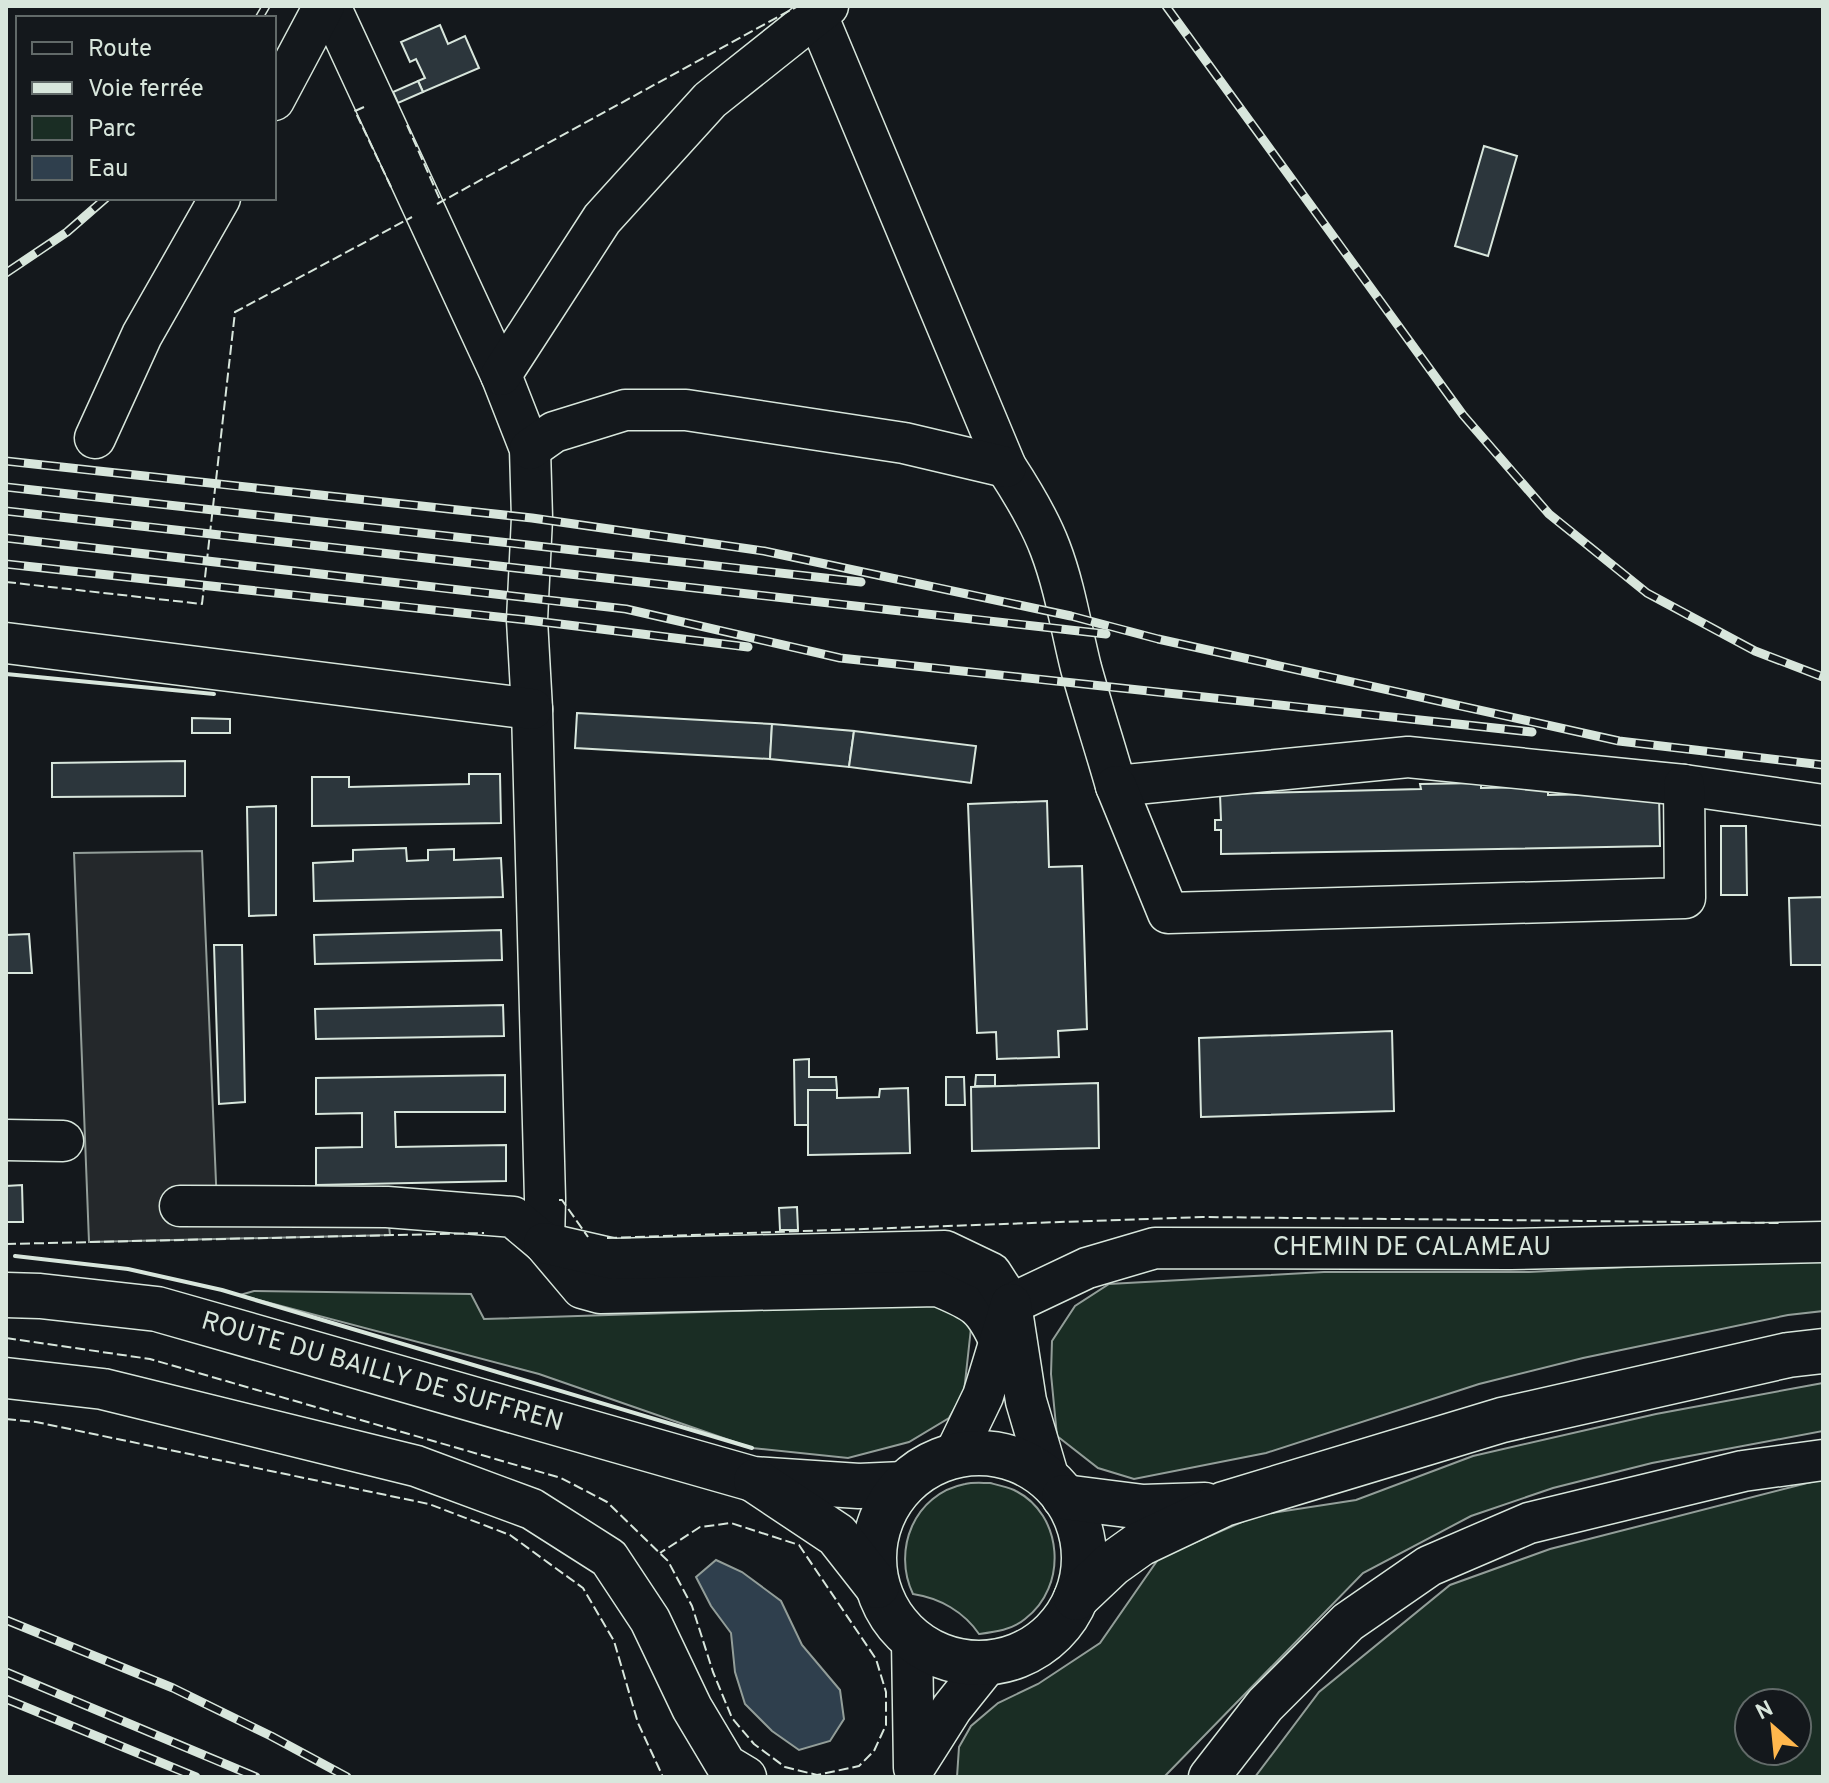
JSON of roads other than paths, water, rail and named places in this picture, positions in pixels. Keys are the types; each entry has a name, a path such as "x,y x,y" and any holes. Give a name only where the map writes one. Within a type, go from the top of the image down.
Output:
{"main road":[{"name":"ROUTE DU BAILLY DE SUFFREN","path":"6,1295 157,1309 753,1479 859,1486 904,1484"},
{"path":"1076,1598 1112,1564 1140,1544 1224,1504 1502,1420 1788,1355 1823,1351"},
{"path":"987,1453 1020,1461 1056,1488 1077,1520 1083,1545 1083,1572 1076,1598 1062,1623 1041,1643 1016,1657 988,1663 961,1663 935,1655 912,1641 890,1616 877,1586 873,1558 877,1531 888,1505 904,1484 927,1467 954,1456 987,1453"},
{"name":"ROUTE DU BAILLY DE SUFFREN","path":"753,1479 837,1535 877,1586"},
{"path":"1056,1488 1143,1507 1224,1504"}],"street":[{"path":"276,96 327,6"},
{"path":"327,6 501,375 530,449 532,518 527,620 532,709 544,1243"},
{"path":"501,375 602,219 710,100 823,11 1006,467 1032,507 1051,549 1071,616 1085,683 1116,786 1168,913 1685,898 1684,785"},
{"path":"95,438 142,335 219,200"},
{"path":"530,449 554,432 625,410 686,410 904,443 1006,467"},
{"path":"6,643 532,709"},
{"path":"1116,786 1408,757 1684,785 1823,805"},
{"path":"6,1140 63,1141"},
{"path":"180,1206 387,1207 513,1217 544,1243 582,1288 600,1293 938,1286 974,1301 989,1318 1000,1342"},
{"name":"CHEMIN DE CALAMEAU","path":"1011,1304 1087,1268 1155,1248 1510,1249 1823,1242"},
{"path":"544,1243 614,1259 945,1251 991,1273 1011,1304 1026,1401 1056,1488"},
{"path":"954,1456 983,1396 1011,1304"},
{"path":"6,1378 103,1389 401,1462 532,1509 609,1558 650,1620 692,1708 726,1765 746,1777"},
{"path":"1209,1777 1265,1705 1348,1622 1429,1566 1529,1523 1743,1471 1823,1460"},
{"path":"911,1773 912,1641"},
{"path":"911,1773 952,1708 988,1663"}],"water":[{"path":"716,1560 742,1572 781,1601 802,1645 840,1690 844,1719 830,1741 799,1750 772,1731 745,1704 735,1672 731,1633 711,1606 696,1577"}],"railway":[{"path":"260,16 266,6"},
{"path":"1166,6 1463,415 1549,514 1647,593 1755,651 1823,677"},
{"path":"6,273 67,232 104,200"},
{"path":"6,461 532,518 764,551 1071,616 1158,639 1619,741 1823,765"},
{"path":"6,487 861,582"},
{"path":"6,511 1106,634"},
{"path":"6,538 626,609 840,658 1532,732"},
{"path":"6,564 748,647"},
{"path":"6,1620 173,1688 347,1777"},
{"path":"6,1672 256,1777"},
{"path":"6,1699 196,1777"}]}
